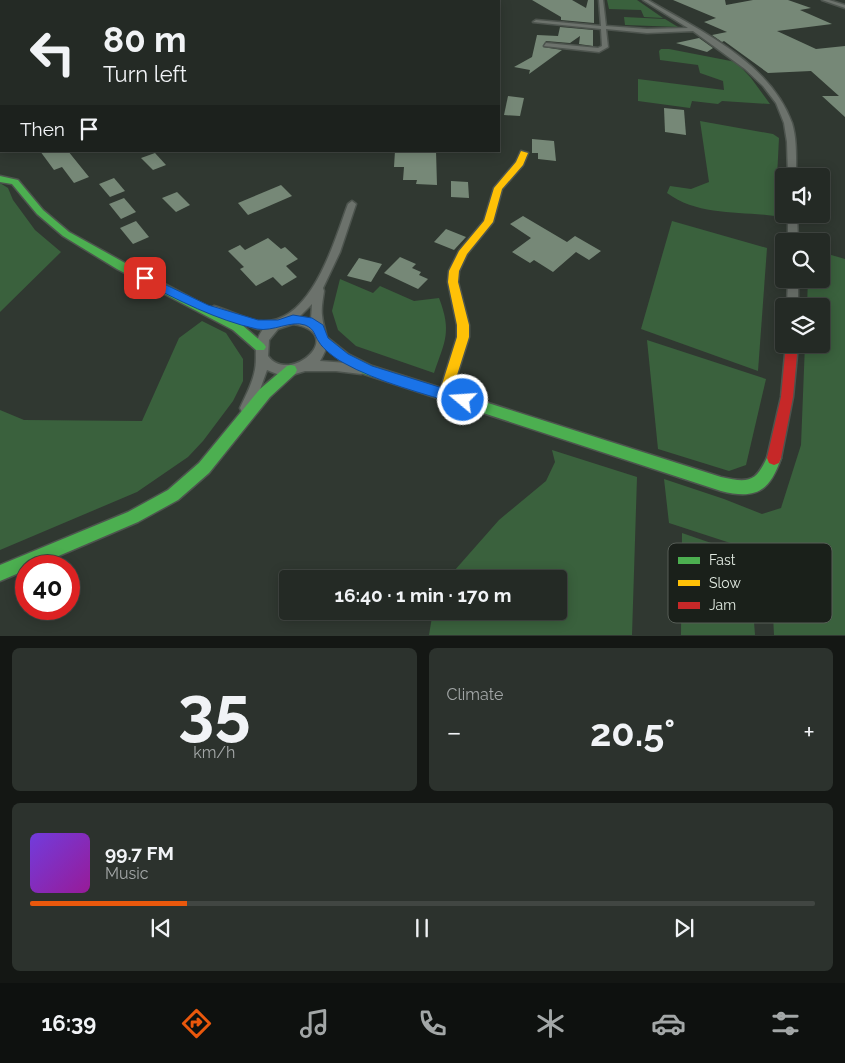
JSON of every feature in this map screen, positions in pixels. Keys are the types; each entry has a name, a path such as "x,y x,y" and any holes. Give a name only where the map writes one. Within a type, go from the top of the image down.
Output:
{"street":[{"path":"546,45 599,50 605,47 601,0"},
{"path":"645,0 745,64 755,73 776,99 789,123 792,168"},
{"path":"824,0 845,7"},
{"path":"536,22 660,32 692,30"},
{"path":"445,394 463,337 463,325 453,282 454,271 464,253 488,222 498,188 520,163 524,153"},
{"path":"0,179 15,182 40,212 66,234 120,266 204,308 237,327 274,368 336,366 368,370"},
{"path":"0,573 133,517 173,495 204,468 265,393 297,368 316,358 323,346 316,314 320,287 352,204"},
{"path":"242,419 260,375 261,354 265,334 304,309 320,287"},
{"path":"204,308 258,325 293,320 308,321 344,358 368,370 709,481 745,488 760,485 768,476 788,396 791,353"}],"green space":[{"path":"607,0 637,0 663,18 644,17 641,10 609,9"},
{"path":"624,17 665,19 678,27 625,25"},
{"path":"661,49 736,62 751,78 770,104 722,101 718,104 692,101 690,108 638,101 638,79 724,90 723,81 700,73 698,65 660,60 659,51"},
{"path":"700,121 773,134 779,138 777,168 775,168 775,216 705,209 692,206 667,193 670,186 691,189 709,182"},
{"path":"0,183 8,188 13,200 35,230 61,252 0,312"},
{"path":"672,221 767,248 758,371 641,329"},
{"path":"830,255 845,259 845,635 774,635 773,623 832,623 832,543 730,543 669,523 664,479 762,514 781,508 801,445 805,353 830,353 830,298 807,298 808,288 830,288"},
{"path":"340,279 373,293 380,286 414,301 439,298 445,320 446,336 434,373 356,346 338,330 332,311"},
{"path":"202,321 226,333 243,359 243,381 233,401 203,441 188,457 137,492 0,550 0,410 24,420 142,421 179,338"},
{"path":"647,340 766,379 746,465 729,471 658,449"},
{"path":"552,450 637,477 632,635 429,635 432,620 567,620 567,570 455,570 499,520 546,481 555,462"},
{"path":"682,533 711,543 682,543"},
{"path":"681,623 754,623 755,635 681,635"}],"building":[{"path":"532,0 572,0 586,8 588,0 594,0 594,23 561,20 561,17"},
{"path":"673,0 725,0 726,5 753,0 788,0 811,8 800,10 832,24 777,31 816,49 845,46 845,117 822,96 839,96 811,71 768,73 724,41 722,42 712,35 727,32 704,22 716,18"},
{"path":"560,27 593,30 593,46 579,44 580,36 570,43 546,41 543,47 562,50 529,74 530,70 514,67 532,57 537,35 558,36"},
{"path":"699,38 713,48 707,52 676,43"},
{"path":"508,96 524,98 520,116 504,115"},
{"path":"664,108 684,110 686,135 665,132"},
{"path":"532,139 554,141 556,161 538,159 538,153 532,153"},
{"path":"41,152 69,152 89,177 74,183 62,167 54,170"},
{"path":"395,152 436,152 437,185 416,184 417,180 403,180 404,167 394,167"},
{"path":"155,153 166,165 153,170 141,158"},
{"path":"114,178 125,191 110,197 99,184"},
{"path":"451,181 468,182 469,198 451,197"},
{"path":"281,185 292,196 248,215 238,203"},
{"path":"177,192 190,205 176,212 162,198"},
{"path":"124,198 136,212 121,219 109,204"},
{"path":"523,216 567,242 575,236 601,251 589,260 576,252 553,272 534,260 530,263 512,252 531,238 510,224"},
{"path":"136,221 149,237 133,244 120,228"},
{"path":"446,229 466,237 454,250 434,242"},
{"path":"268,238 281,249 285,247 298,259 286,266 297,277 282,286 273,277 256,286 240,269 244,267 228,251 240,245 245,250"},
{"path":"400,257 416,264 412,268 421,272 419,275 428,279 418,289 384,273"},
{"path":"359,258 382,264 371,282 347,276"}],"traffic: fast":[{"path":"0,179 15,182 40,212 66,234 121,266 237,327 260,347"},
{"path":"324,340 344,357 368,370 721,484 740,488 755,486 766,476 774,458"},
{"path":"0,573 133,517 173,495 204,468 265,393 291,370"}],"traffic: slow":[{"path":"445,394 463,337 463,325 453,282 454,271 463,253 488,222 498,188 520,163 524,153"}],"traffic: jam":[{"path":"774,458 787,397 791,353"}],"route":[{"path":"145,278 204,308 232,315 258,325 278,324 293,320 308,321 319,329 324,340 344,358 368,370 463,400"}]}
